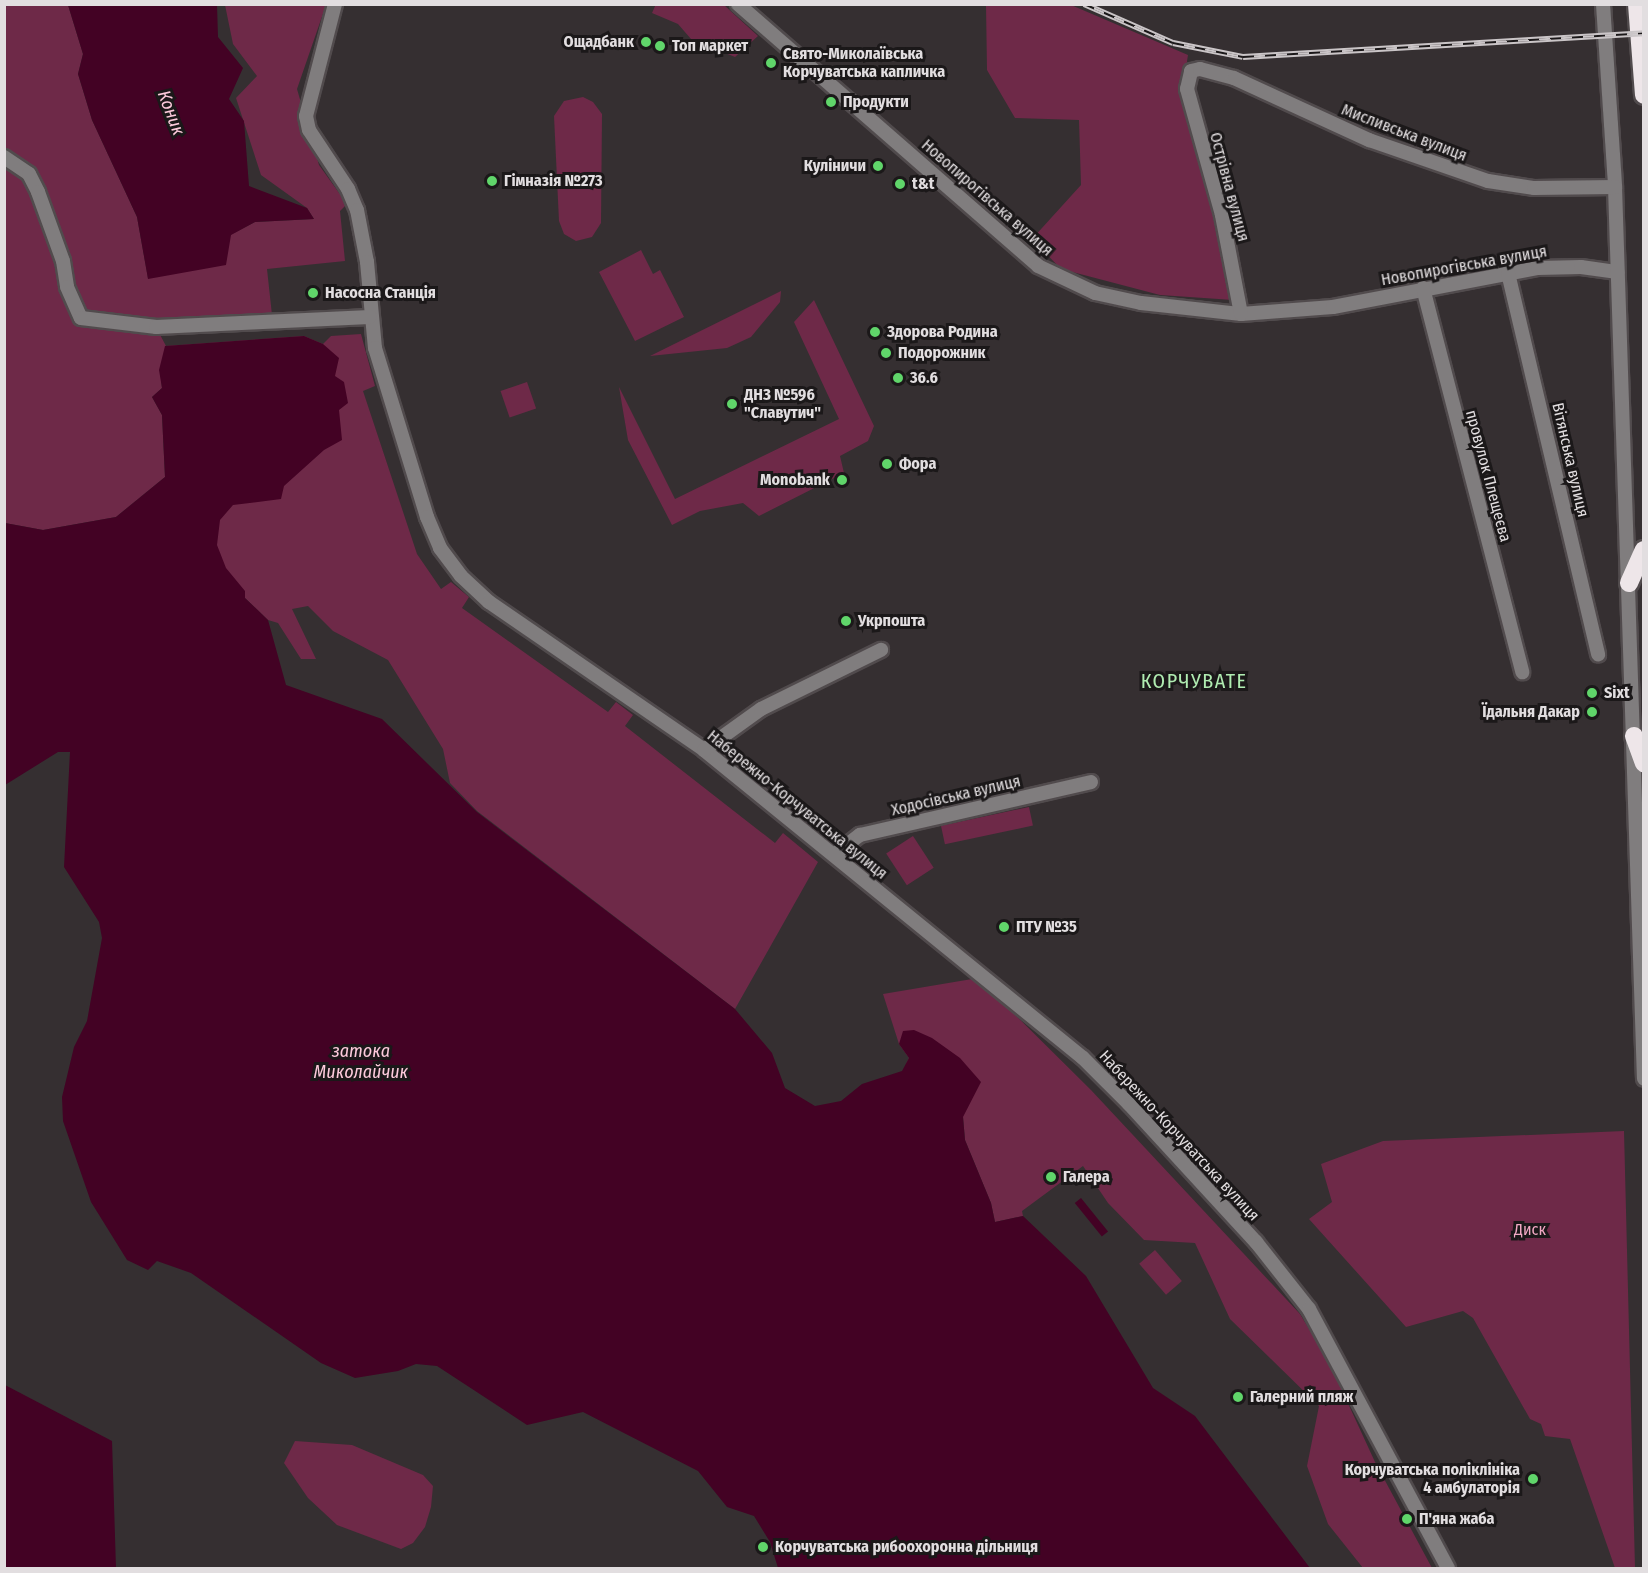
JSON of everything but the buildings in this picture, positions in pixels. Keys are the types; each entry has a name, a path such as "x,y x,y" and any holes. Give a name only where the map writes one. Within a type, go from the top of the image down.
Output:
{"highway":[{"path":"1637,4 1644,95"},
{"path":"1629,584 1644,550"},
{"path":"1634,736 1644,763"}],"street":[{"name":"Набережно-Корчуватська вулиця","path":"335,4 306,116 309,130 348,189 357,210 367,262 370,317 375,348 427,517 440,548 461,576 489,602 704,750 1083,1058 1256,1242 1309,1309 1325,1335 1448,1569"},
{"name":"Новопирогівська вулиця","path":"738,4 1038,266 1058,278 1095,293 1141,303 1241,314 1333,307 1423,288 1559,266 1618,272"},
{"path":"1603,4 1615,187 1644,1079"},
{"name":"Мисливська вулиця","path":"1191,71 1200,69 1234,78 1369,140 1488,181 1533,188 1615,187"},
{"name":"Острівна вулиця","path":"1191,71 1187,89 1222,215 1241,314"},
{"path":"4,157 29,174 38,192 58,246 67,287 81,318 156,327 370,317"},
{"name":"Вітянська вулиця","path":"1508,273 1598,655"},
{"name":"провулок Плещеєва","path":"1423,288 1522,672"},
{"path":"704,750 760,709 881,650"},
{"name":"Ходосівська вулиця","path":"834,855 860,835 1091,782"}],"green space":[{"path":"656,4 724,5 758,36 735,57 691,39 678,24 652,13"},
{"path":"4,5 68,5 83,54 78,74 92,120 137,217 148,278 255,222 314,219 307,208 261,175 236,98 257,76 233,44 225,5 326,5 297,89 319,165 347,204 340,211 345,261 267,269 272,315 156,321 156,327 166,346 304,336 323,344 331,336 361,334 375,386 363,391 417,554 441,589 451,582 469,597 462,608 608,712 616,702 633,715 625,726 775,843 783,833 818,862 735,1009 477,811 450,783 443,749 388,660 333,631 308,606 292,609 316,659 301,659 278,623 268,620 245,598 190,525 160,371 162,388 152,397 162,415 165,477 116,517 43,530 5,523"},
{"path":"986,5 1071,5 1188,55 1184,80 1233,300 1160,295 1061,269 1032,239 1081,185 1079,120 1015,118 987,70"},
{"path":"583,97 593,102 602,114 601,223 592,237 576,241 564,234 559,221 554,116 564,101"},
{"path":"641,250 653,274 660,270 684,317 635,341 599,272"},
{"path":"781,291 780,302 751,337 727,348 650,356"},
{"path":"814,300 874,426 868,441 840,456 844,473 759,516 743,503 700,511 672,525 628,440 619,387 675,499 839,419 794,322"},
{"path":"527,382 536,408 510,418 501,391"},
{"path":"1029,807 1033,826 945,844 941,826"},
{"path":"913,836 934,868 907,885 886,853"},
{"path":"978,978 1091,1090 1300,1314 1329,1362 1375,1462 1432,1568 1363,1568 1328,1524 1307,1466 1319,1406 1230,1319 1195,1243 1144,1240 1108,1203 1083,1166 1022,1211 1023,1216 995,1222 991,1203 965,1140 963,1117 906,1064 909,1058 899,1044 883,994"},
{"name":"Диск","path":"1624,1131 1635,1568 1615,1568 1570,1439 1545,1436 1541,1424 1530,1419 1473,1318 1463,1311 1406,1327 1309,1219 1332,1202 1321,1164 1383,1141"},
{"path":"1155,1250 1182,1281 1166,1295 1139,1264"},
{"path":"295,1441 352,1445 423,1475 433,1486 431,1507 425,1527 413,1543 401,1549 337,1525 308,1498 284,1463"}],"water":[{"name":"Коник","path":"68,5 217,5 218,37 243,68 229,99 244,121 249,186 307,208 314,219 255,222 231,235 226,265 148,279 137,217 92,120 78,74 83,54"},
{"name":"затока Миколайчик","path":"304,336 323,344 339,358 335,376 344,382 348,403 339,410 342,440 324,450 284,486 281,499 233,505 220,520 217,545 226,568 245,591 245,598 268,620 286,685 382,719 477,812 735,1009 772,1053 785,1088 815,1106 841,1101 862,1084 902,1071 909,1058 899,1044 903,1031 914,1030 932,1038 960,1058 981,1082 963,1117 965,1140 991,1203 995,1222 1023,1216 1086,1276 1153,1388 1195,1416 1310,1568 778,1568 770,1542 754,1516 727,1507 698,1471 583,1412 527,1425 437,1366 416,1364 398,1371 355,1378 321,1363 191,1273 157,1261 148,1270 127,1260 91,1202 63,1121 62,1097 74,1047 87,1021 102,938 99,922 64,867 70,752 58,752 5,785 5,523 43,530 116,517 165,477 162,415 152,397 162,388 159,370 165,346"},
{"path":"1081,1198 1108,1231 1102,1236 1075,1203"},
{"path":"5,1385 112,1441 116,1568 5,1568"}],"railway":[{"path":"1084,4 1173,43 1243,57 1644,33"}],"place":[{"name":"Ощадбанк","path":"646,42"},
{"name":"Топ маркет","path":"660,46"},
{"name":"Свято-Миколаївська Корчуватська капличка","path":"771,63"},
{"name":"Продукти","path":"831,102"},
{"name":"Куліничи","path":"878,166"},
{"name":"Гімназія №273","path":"492,181"},
{"name":"t&t","path":"900,184"},
{"name":"Насосна Станція","path":"313,293"},
{"name":"Здорова Родина","path":"875,332"},
{"name":"Подорожник","path":"886,353"},
{"name":"36.6","path":"898,378"},
{"name":"ДНЗ №596 \"Славутич\"","path":"732,404"},
{"name":"Фора","path":"887,464"},
{"name":"Monobank","path":"842,480"},
{"name":"Укрпошта","path":"846,621"},
{"name":"Sixt","path":"1592,693"},
{"name":"Їдальня Дакар","path":"1592,712"},
{"name":"ПТУ №35","path":"1004,927"},
{"name":"Галера","path":"1051,1177"},
{"name":"Галерний пляж","path":"1238,1397"},
{"name":"Корчуватська поліклініка 4 амбулаторія","path":"1533,1479"},
{"name":"П'яна жаба","path":"1407,1519"},
{"name":"Корчуватська рибоохоронна дільниця","path":"763,1547"}],"district":[{"name":"КОРЧУВАТЕ","path":"1194,681"}]}
